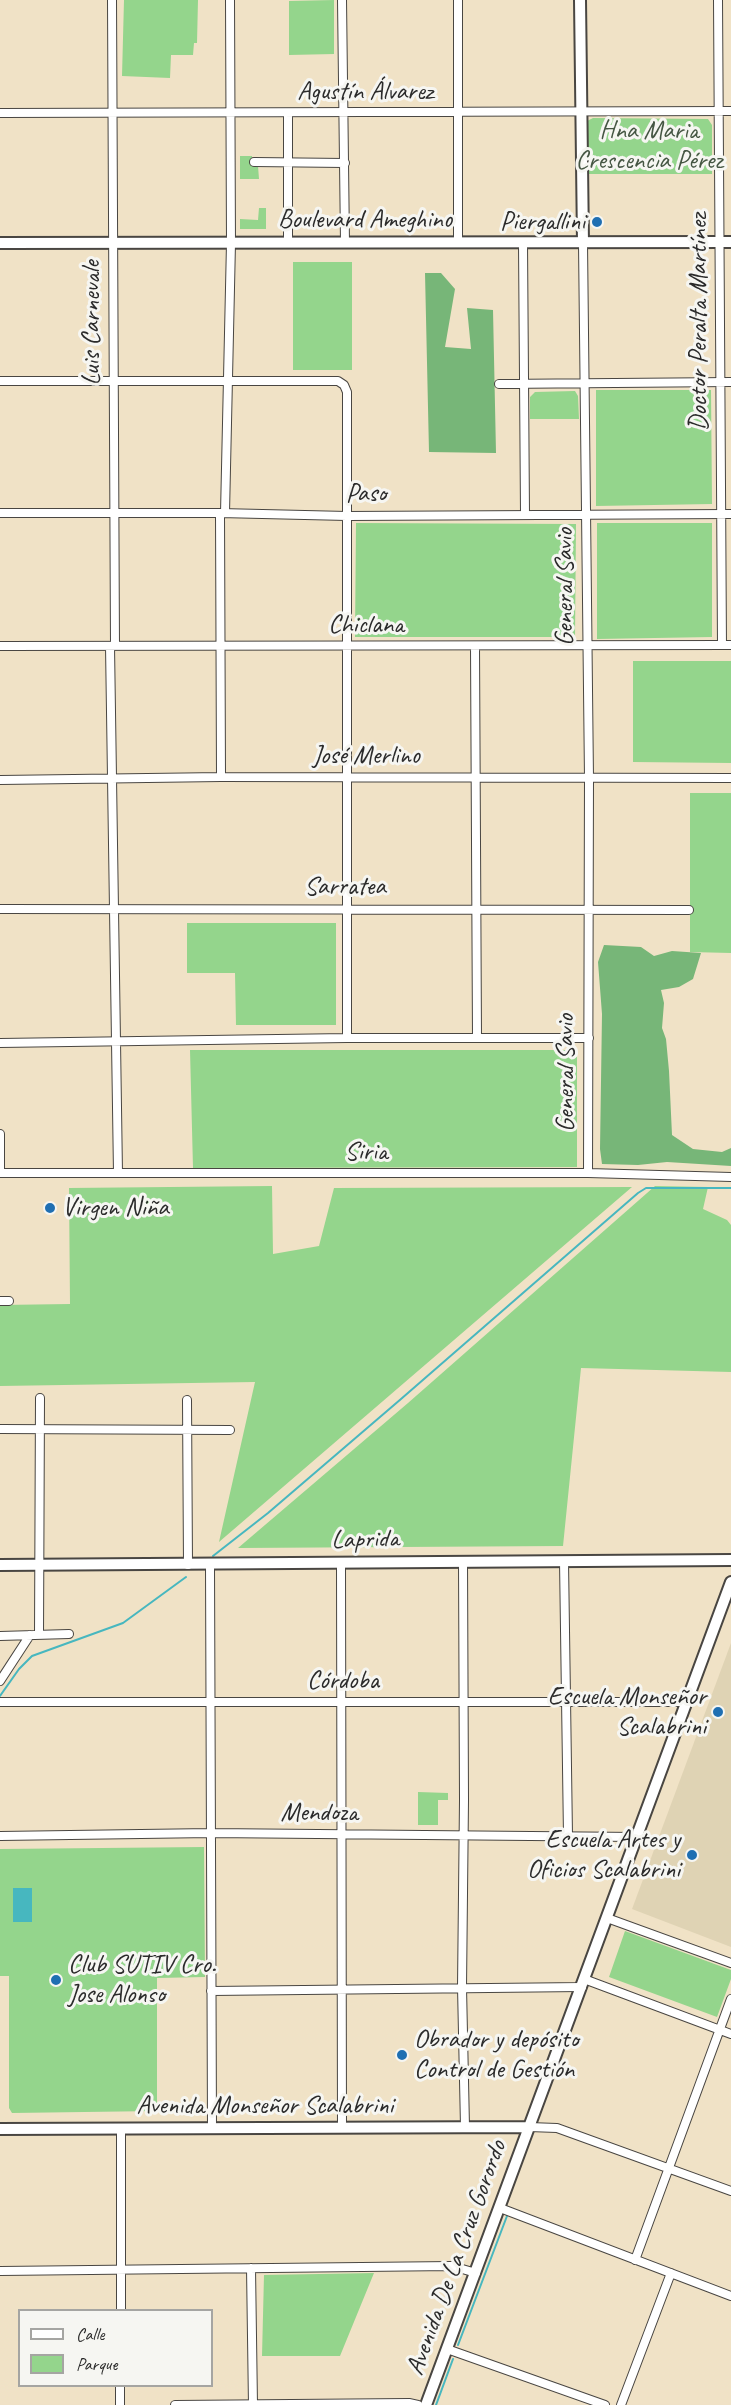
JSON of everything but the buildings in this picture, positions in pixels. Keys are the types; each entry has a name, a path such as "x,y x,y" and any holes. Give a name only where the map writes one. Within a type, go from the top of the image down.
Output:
{"main road":[{"name":"General Savio","path":"580,0 583,243"},
{"name":"Boulevard Ameghino","path":"0,243 725,242"},
{"name":"Laprida","path":"0,1565 731,1560"},
{"name":"Avenida De La Cruz Gorordo","path":"426,2405 731,1582"},
{"name":"Avenida Monseñor Scalabrini","path":"0,2129 529,2127"}],"street":[{"name":"Luis Carnevale","path":"112,0 112,779 118,1173"},
{"path":"221,777 220,645 231,243 230,0"},
{"path":"342,0 345,243"},
{"path":"458,0 458,243"},
{"name":"Doctor Peralta Martínez","path":"718,0 718,112 725,242 720,514 726,645"},
{"name":"Agustín Álvarez","path":"0,113 731,111"},
{"path":"288,113 288,243"},
{"path":"254,162 345,163"},
{"path":"523,243 525,514"},
{"name":"General Savio","path":"583,243 589,778 588,1173"},
{"path":"0,381 228,383 338,381 344,385 347,392 347,1038"},
{"path":"499,384 731,382"},
{"name":"Paso","path":"0,513 223,513 347,516 731,514"},
{"name":"Chiclana","path":"0,646 726,645"},
{"path":"475,646 477,1038"},
{"name":"José Merlino","path":"0,780 221,777 731,778"},
{"name":"Sarratea","path":"0,909 689,910"},
{"path":"0,1043 347,1038 589,1038"},
{"path":"0,1134 0,1173"},
{"name":"Siria","path":"0,1173 588,1173 731,1177"},
{"path":"0,1681 35,1635 39,1564 40,1398"},
{"path":"187,1400 188,1565"},
{"path":"0,1429 230,1430"},
{"path":"463,1561 462,1987 465,2127"},
{"path":"564,1561 568,1836"},
{"path":"341,1563 342,2128"},
{"path":"210,1565 212,2128"},
{"path":"0,1636 69,1634"},
{"name":"Córdoba","path":"0,1702 687,1702"},
{"name":"Mendoza","path":"0,1836 211,1833 637,1837"},
{"path":"607,1918 731,1963"},
{"path":"211,1991 342,1990 583,1983 731,2034"},
{"path":"635,2259 731,1998"},
{"path":"529,2127 557,2128 731,2190"},
{"path":"121,2128 121,2309"},
{"path":"500,2208 731,2296"},
{"path":"0,2271 452,2266 476,2273"},
{"path":"251,2268 253,2404"},
{"path":"621,2405 671,2273"},
{"path":"447,2349 605,2405"},
{"path":"120,2387 120,2405"},
{"path":"175,2405 418,2405"}],"shaded area":[{"name":"Escuela Artes y Oficios Scalabrini","path":"731,1643 731,1947 632,1909"}],"green space":[{"path":"124,0 198,0 197,43 194,43 193,55 171,55 170,78 122,76"},
{"path":"334,0 334,54 289,55 289,1"},
{"name":"Hna Maria Crescencia Pérez","path":"593,118 708,119 712,125 712,174 586,174 585,124"},
{"path":"240,156 252,156 252,166 258,166 259,179 240,179"},
{"path":"259,208 266,208 266,229 240,229 240,219 258,220"},
{"path":"293,262 352,262 352,370 293,370"},
{"path":"425,273 441,273 455,289 445,347 471,349 467,308 493,310 496,453 429,452"},
{"path":"596,390 711,390 712,504 596,506"},
{"path":"575,391 578,396 579,419 530,419 530,397 535,392"},
{"path":"356,523 576,524 575,637 355,637"},
{"path":"597,523 712,523 712,637 597,639"},
{"path":"633,661 731,661 731,763 633,762"},
{"path":"690,793 731,793 731,953 690,952"},
{"path":"187,923 336,923 336,1025 236,1025 235,973 187,973"},
{"path":"604,945 641,947 654,956 672,951 701,953 693,979 679,987 661,990 664,1003 662,1028 666,1039 669,1071 672,1135 693,1149 722,1152 731,1148 731,1166 667,1162 638,1165 602,1164 600,1149 602,1014 598,962"},
{"path":"190,1050 577,1050 577,1167 193,1168"},
{"path":"272,1186 273,1254 319,1246 334,1188 632,1187 219,1542 255,1382 0,1386 0,1305 70,1304 69,1188"},
{"path":"655,1186 708,1187 703,1209 727,1220 731,1225 731,1372 581,1368 563,1546 238,1548 408,1403"},
{"path":"418,1792 448,1793 448,1800 438,1800 438,1825 418,1825"},
{"path":"204,1847 205,1977 157,1978 157,2111 12,2113 9,2108 9,1976 0,1976 0,1849"},
{"path":"625,1931 731,1970 731,1979 717,2017 609,1977"},
{"path":"374,2273 340,2356 262,2356 264,2275"}],"water":[{"path":"13,1888 32,1888 32,1922 13,1922"}],"waterway":[{"path":"213,1556 268,1513 638,1193 646,1188 731,1188"},
{"path":"0,1696 19,1669 32,1656 123,1623 186,1577"},
{"path":"458,2345 507,2216"},
{"path":"436,2405 453,2359"}],"place":[{"name":"Piergallini","path":"597,222"},
{"name":"Virgen Niña","path":"50,1208"},
{"name":"Escuela Monseñor Scalabrini","path":"718,1712"},
{"name":"Escuela Artes y Oficios Scalabrini","path":"692,1855"},
{"name":"Club SUTIV Cro. Jose Alonso","path":"56,1980"},
{"name":"Obrador y depósito Control de Gestión","path":"402,2055"}]}
